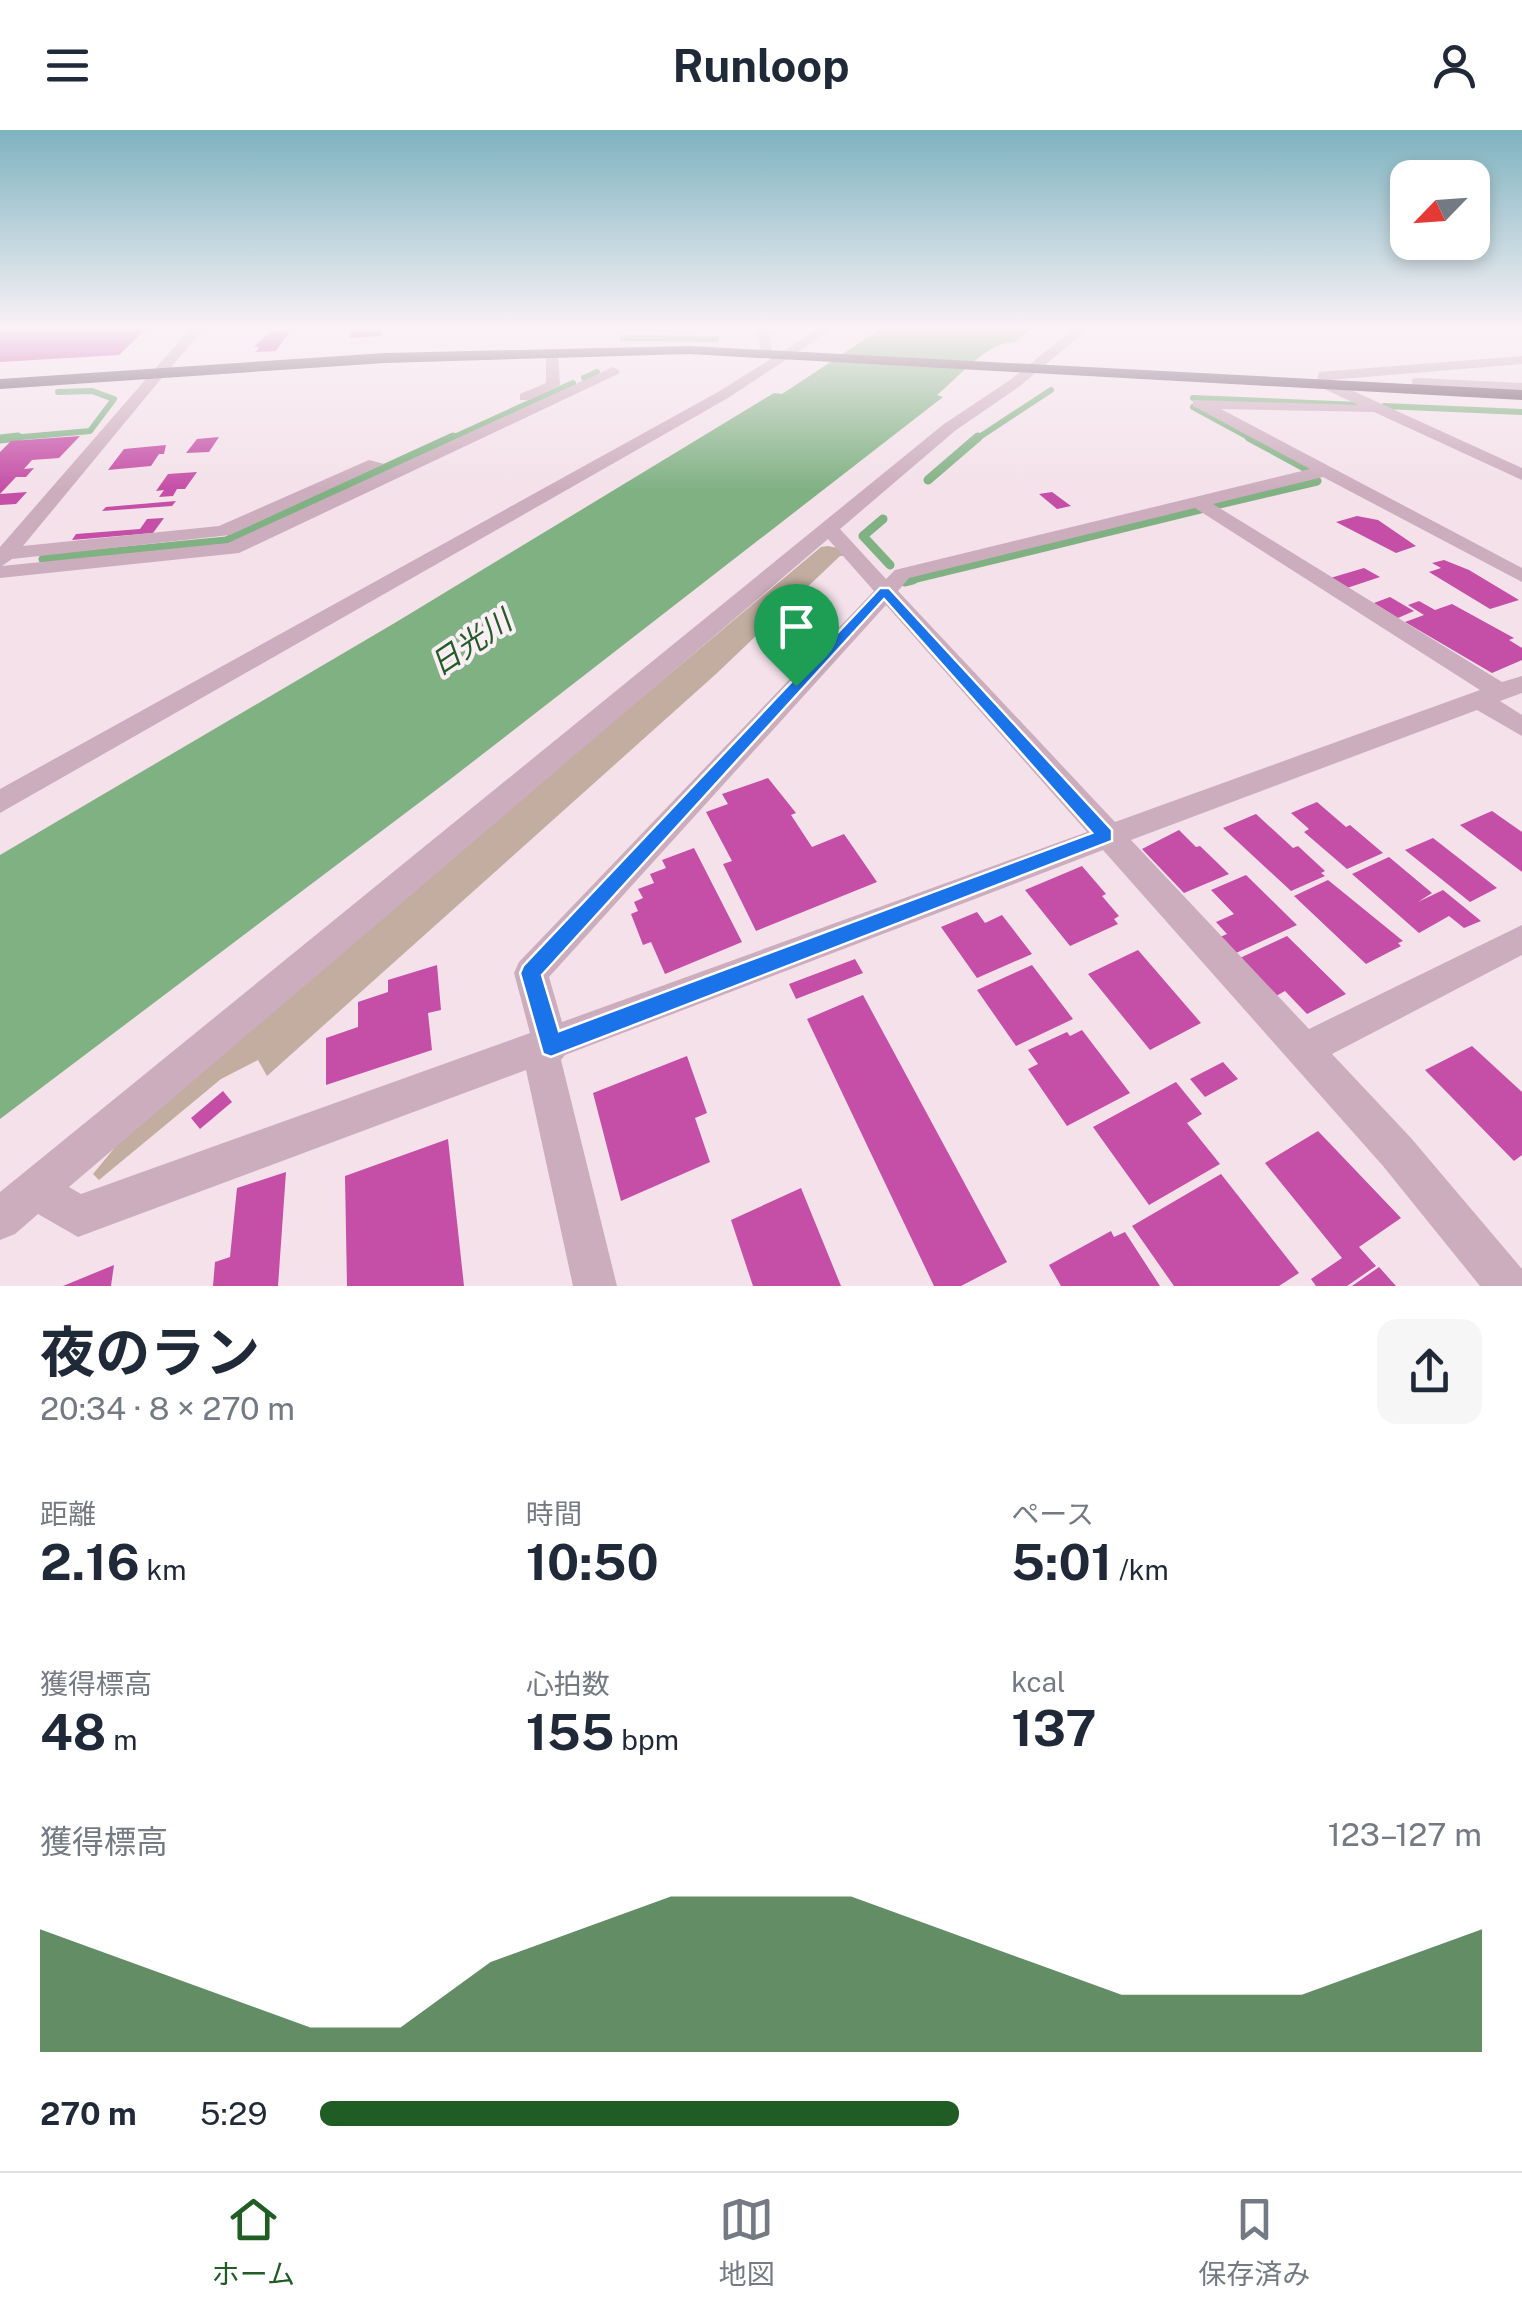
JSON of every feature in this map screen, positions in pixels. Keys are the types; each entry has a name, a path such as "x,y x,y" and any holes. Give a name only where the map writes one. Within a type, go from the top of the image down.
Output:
{"highway":[{"path":"0,384 32,382"},
{"path":"1349,382 1522,395"}],"street":[{"path":"1,560 151,382"},
{"path":"1,560 223,531 553,382"},
{"path":"0,802 743,382"},
{"path":"0,1219 950,427 1015,382"},
{"path":"1327,382 1377,410 1522,475"},
{"path":"1378,382 1522,387"},
{"path":"1,560 232,549 588,383"},
{"path":"1377,410 1198,404 1522,576"},
{"path":"596,1286 531,973 902,574 1325,471"},
{"path":"1198,502 1500,692 1522,727"},
{"path":"830,530 1410,1167 1508,1286"},
{"path":"37,1190 78,1216 546,1048 1106,835 1500,692"},
{"path":"1304,1050 1522,939"}],"shaded area":[{"path":"821,547 843,549 848,556 840,556 716,674 267,1076 258,1060 221,1079 99,1180 93,1174 135,1123"}],"water":[{"name":"日光川","path":"800,382 952,382 937,395 943,397 448,781 0,1119 0,855 398,621 774,393 782,394"}],"building":[{"path":"80,436 59,458 32,460 24,469 34,468 26,477 16,477 0,494 0,452 11,441"},
{"path":"219,437 209,452 186,453 197,439"},
{"path":"166,445 164,454 159,454 151,466 108,470 124,449"},
{"path":"197,472 185,489 177,489 173,496 159,497 164,490 156,491 168,474"},
{"path":"27,492 16,504 0,505 0,494"},
{"path":"1052,492 1071,506 1057,509 1039,494"},
{"path":"176,501 172,506 102,511 106,507"},
{"path":"1357,516 1378,520 1416,546 1396,553 1336,522"},
{"path":"164,518 153,533 72,540 76,534 140,529 147,519"},
{"path":"1444,560 1519,600 1490,609 1429,572 1441,568 1432,563"},
{"path":"1364,568 1380,577 1344,589 1327,579"},
{"path":"1390,597 1414,611 1398,618 1374,603"},
{"path":"1419,601 1435,610 1452,604 1514,638 1509,640 1522,648 1522,660 1492,673 1405,622 1424,615 1408,605"},
{"path":"768,778 796,813 791,815 812,847 844,834 877,882 756,931 723,864 732,861 706,812 728,804 722,794"},
{"path":"1317,802 1383,853 1347,869 1304,832 1309,829 1291,813"},
{"path":"1492,811 1522,832 1522,872 1460,825"},
{"path":"1256,814 1293,848 1298,846 1325,871 1321,873 1325,876 1291,891 1223,828"},
{"path":"1179,830 1229,874 1184,893 1142,849"},
{"path":"1433,838 1497,888 1470,902 1405,850"},
{"path":"694,848 742,942 665,974 651,942 643,945 631,914 638,911 634,902 643,898 638,889 654,883 650,874 666,868 662,860"},
{"path":"1389,857 1432,893 1418,902 1443,890 1481,921 1464,928 1449,916 1419,933 1352,874"},
{"path":"1082,866 1106,894 1102,896 1119,916 1114,919 1118,924 1070,946 1025,890"},
{"path":"1246,875 1297,925 1236,953 1220,937 1227,934 1216,922 1234,914 1211,890"},
{"path":"1328,880 1403,941 1398,943 1401,946 1366,964 1294,896"},
{"path":"977,912 985,923 1002,915 1032,954 977,978 941,927"},
{"path":"1287,936 1346,994 1307,1014 1285,991 1276,996 1240,958"},
{"path":"1138,950 1201,1023 1150,1050 1088,974"},
{"path":"855,959 863,973 796,999 789,984"},
{"path":"437,965 441,1010 428,1013 432,1050 326,1085 326,1038 358,1027 358,1002 388,992 388,980"},
{"path":"1032,965 1073,1019 1016,1046 977,990"},
{"path":"863,995 1007,1262 961,1286 934,1286 807,1019"},
{"path":"1082,1030 1130,1093 1067,1126 1028,1069 1038,1064 1028,1050 1067,1032 1070,1036"},
{"path":"1472,1046 1522,1092 1522,1155 1514,1161 1425,1070"},
{"path":"687,1056 707,1113 695,1118 710,1162 621,1201 593,1093"},
{"path":"1223,1062 1238,1079 1205,1097 1190,1079"},
{"path":"1176,1082 1202,1114 1187,1123 1220,1164 1149,1205 1093,1127"},
{"path":"223,1091 232,1102 200,1129 191,1118"},
{"path":"1318,1131 1401,1218 1359,1247 1376,1266 1347,1286 1316,1286 1311,1279 1342,1258 1265,1163"},
{"path":"448,1139 464,1286 347,1286 345,1176"},
{"path":"286,1172 278,1286 213,1286 215,1262 230,1257 237,1188"},
{"path":"1221,1174 1299,1273 1279,1286 1174,1286 1132,1226"},
{"path":"801,1188 841,1286 753,1286 731,1220"},
{"path":"1111,1231 1114,1237 1125,1232 1160,1286 1061,1286 1049,1265"},
{"path":"114,1265 111,1286 63,1286"},
{"path":"1379,1267 1396,1286 1352,1286"}],"waterway":[{"path":"448,440 573,383"},
{"path":"975,440 1051,390"},
{"path":"18,437 0,439 90,431 114,399 92,391 58,392"},
{"path":"1193,398 1358,405"},
{"path":"1384,406 1522,412"},
{"path":"1193,407 1254,440"},
{"path":"43,559 226,541 453,437"},
{"path":"928,480 978,437"},
{"path":"1249,437 1308,469"},
{"path":"1211,506 1317,481"},
{"path":"913,579 905,581 1201,509"},
{"path":"883,519 863,536 890,565"}],"route":[{"path":"884,590 1106,835 551,1046 531,973 796,686 884,590"}]}
